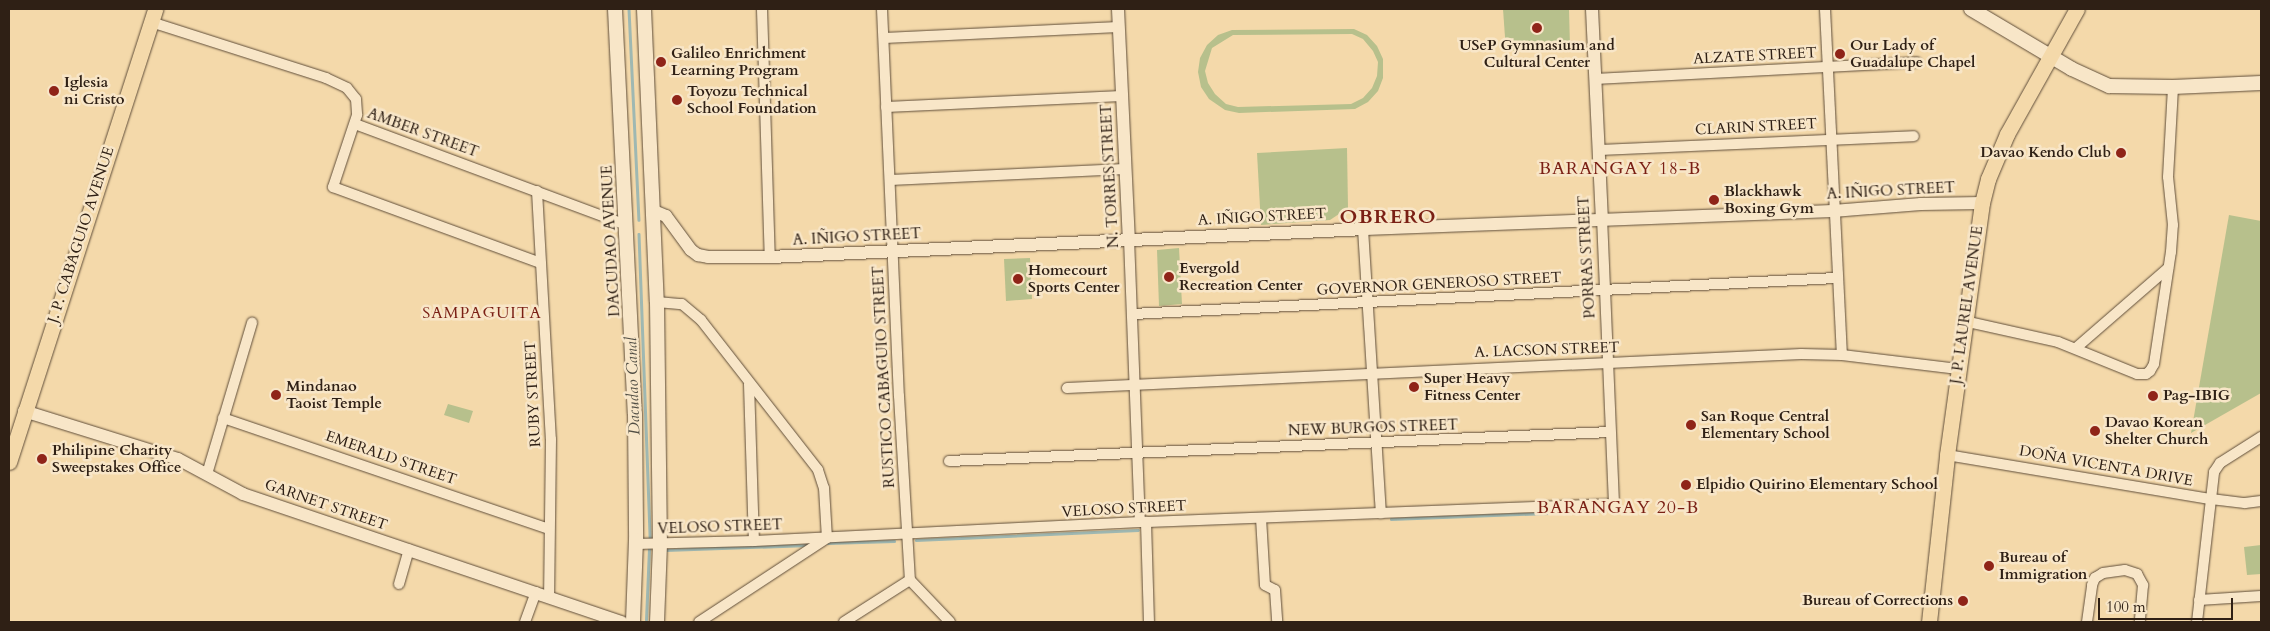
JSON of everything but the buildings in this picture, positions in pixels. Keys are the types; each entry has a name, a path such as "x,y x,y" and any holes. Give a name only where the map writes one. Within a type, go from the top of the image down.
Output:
{"main road":[{"name":"DACUDAO AVENUE","path":"615,9 635,414 636,544 633,622"},
{"path":"644,9 658,302 660,544 657,622"},
{"path":"1971,9 2093,80 2109,86 2173,87 2261,83"},
{"name":"J. P. LAUREL AVENUE","path":"1929,622 1947,455 1964,321 1982,203 1996,156 2077,9"},
{"name":"J. P. CABAGUIO AVENUE","path":"9,462 153,15"}],"street":[{"path":"762,9 770,257"},
{"name":"RUSTICO CABAGUIO STREET","path":"882,9 901,442 910,580"},
{"name":"N. TORRES STREET","path":"1118,9 1133,314 1137,452 1150,622"},
{"name":"PORRAS STREET","path":"1592,9 1614,504"},
{"path":"1825,9 1833,211 1842,355"},
{"name":"AMBER STREET","path":"153,15 347,88 356,99 358,106 356,124 627,225"},
{"path":"884,38 1119,27"},
{"name":"ALZATE STREET","path":"1596,79 1917,62"},
{"path":"1964,321 2033,335 2076,348 2137,374 2146,374 2150,371 2154,364 2172,232 2168,177 2173,87"},
{"path":"886,107 1122,96"},
{"path":"356,124 333,187 541,262"},
{"name":"CLARIN STREET","path":"1599,150 1914,136"},
{"path":"890,180 1125,169"},
{"name":"RUBY STREET","path":"537,191 551,439 549,596"},
{"name":"A. IÑIGO STREET","path":"654,211 666,216 691,250 698,255 708,257 770,257 1129,239 1602,221 1833,211 1921,204 1982,203"},
{"path":"1363,229 1381,513"},
{"path":"2076,348 2168,268"},
{"name":"GOVERNOR GENEROSO STREET","path":"1133,314 1837,278"},
{"path":"658,302 674,302 695,314 818,470 824,488 828,538 699,622"},
{"path":"207,474 252,323"},
{"name":"A. LACSON STREET","path":"1067,388 1373,372 1801,354 1842,355 1958,369"},
{"path":"749,384 754,541"},
{"name":"GARNET STREET","path":"24,411 178,459 243,494 622,622"},
{"name":"EMERALD STREET","path":"223,418 549,529"},
{"name":"NEW BURGOS STREET","path":"949,462 1610,432"},
{"path":"2197,622 2214,472 2220,463 2261,437"},
{"name":"DOÑA VICENTA DRIVE","path":"1947,455 2211,499 2245,503 2261,501"},
{"name":"VELOSO STREET","path":"636,544 828,538 1143,522 1614,504"},
{"path":"1261,518 1265,585 1274,590 1277,622"},
{"path":"399,584 408,549"},
{"path":"2087,622 2092,585 2095,578 2103,573 2125,570 2137,574 2143,586 2140,622"},
{"path":"852,620 910,580 950,622"},
{"path":"525,622 536,592"},
{"path":"2199,600 2261,596"}],"green space":[{"name":"USeP Gymnasium and Cultural Center","path":"1503,9 1569,9 1570,47 1506,51"},
{"path":"1354,29 1367,35 1377,46 1383,59 1383,78 1378,91 1368,102 1355,109 1239,113 1225,110 1209,99 1201,87 1198,72 1200,58 1207,45 1218,35 1232,30","holes":["1352,34 1363,39 1373,51 1378,62 1377,76 1372,88 1363,98 1351,104 1238,107 1226,104 1215,94 1208,83 1205,71 1212,48 1233,35"]},
{"path":"1347,148 1348,208 1330,220 1261,225 1257,153"},
{"path":"2229,215 2261,221 2261,393 2191,433"},
{"name":"Evergold Recreation Center","path":"1179,248 1182,304 1159,306 1157,250"},
{"name":"Homecourt Sports Center","path":"1030,258 1032,299 1006,301 1004,259"},
{"path":"448,404 473,411 469,423 444,415"},
{"path":"2261,545 2261,574 2247,575 2244,547"}],"waterway":[{"name":"Dacudao Canal","path":"629,9 639,220"},
{"name":"Dacudao Canal","path":"639,234 650,538"},
{"path":"1391,519 1597,511"},
{"path":"916,540 1138,530"},
{"path":"828,543 894,541"},
{"path":"666,550 809,545"},
{"name":"Dacudao Canal","path":"646,620 649,549"}],"place":[{"name":"USeP Gymnasium and Cultural Center","path":"1537,28"},
{"name":"Our Lady of Guadalupe Chapel","path":"1840,54"},
{"name":"Galileo Enrichment Learning Program","path":"661,62"},
{"name":"Iglesia ni Cristo","path":"54,91"},
{"name":"Toyozu Technical School Foundation","path":"677,100"},
{"name":"Davao Kendo Club","path":"2121,153"},
{"name":"Blackhawk Boxing Gym","path":"1714,200"},
{"name":"Evergold Recreation Center","path":"1169,277"},
{"name":"Homecourt Sports Center","path":"1018,279"},
{"name":"Super Heavy Fitness Center","path":"1414,387"},
{"name":"Mindanao Taoist Temple","path":"276,395"},
{"name":"Pag-IBIG","path":"2153,396"},
{"name":"San Roque Central Elementary School","path":"1691,425"},
{"name":"Davao Korean Shelter Church","path":"2095,431"},
{"name":"Philipine Charity Sweepstakes Office","path":"42,459"},
{"name":"Elpidio Quirino Elementary School","path":"1686,485"},
{"name":"Bureau of Immigration","path":"1989,566"},
{"name":"Bureau of Corrections","path":"1963,601"}],"district":[{"name":"BARANGAY 18-B","path":"1620,169"},
{"name":"OBRERO","path":"1388,216"},
{"name":"SAMPAGUITA","path":"482,313"},
{"name":"BARANGAY 20-B","path":"1618,508"}]}
